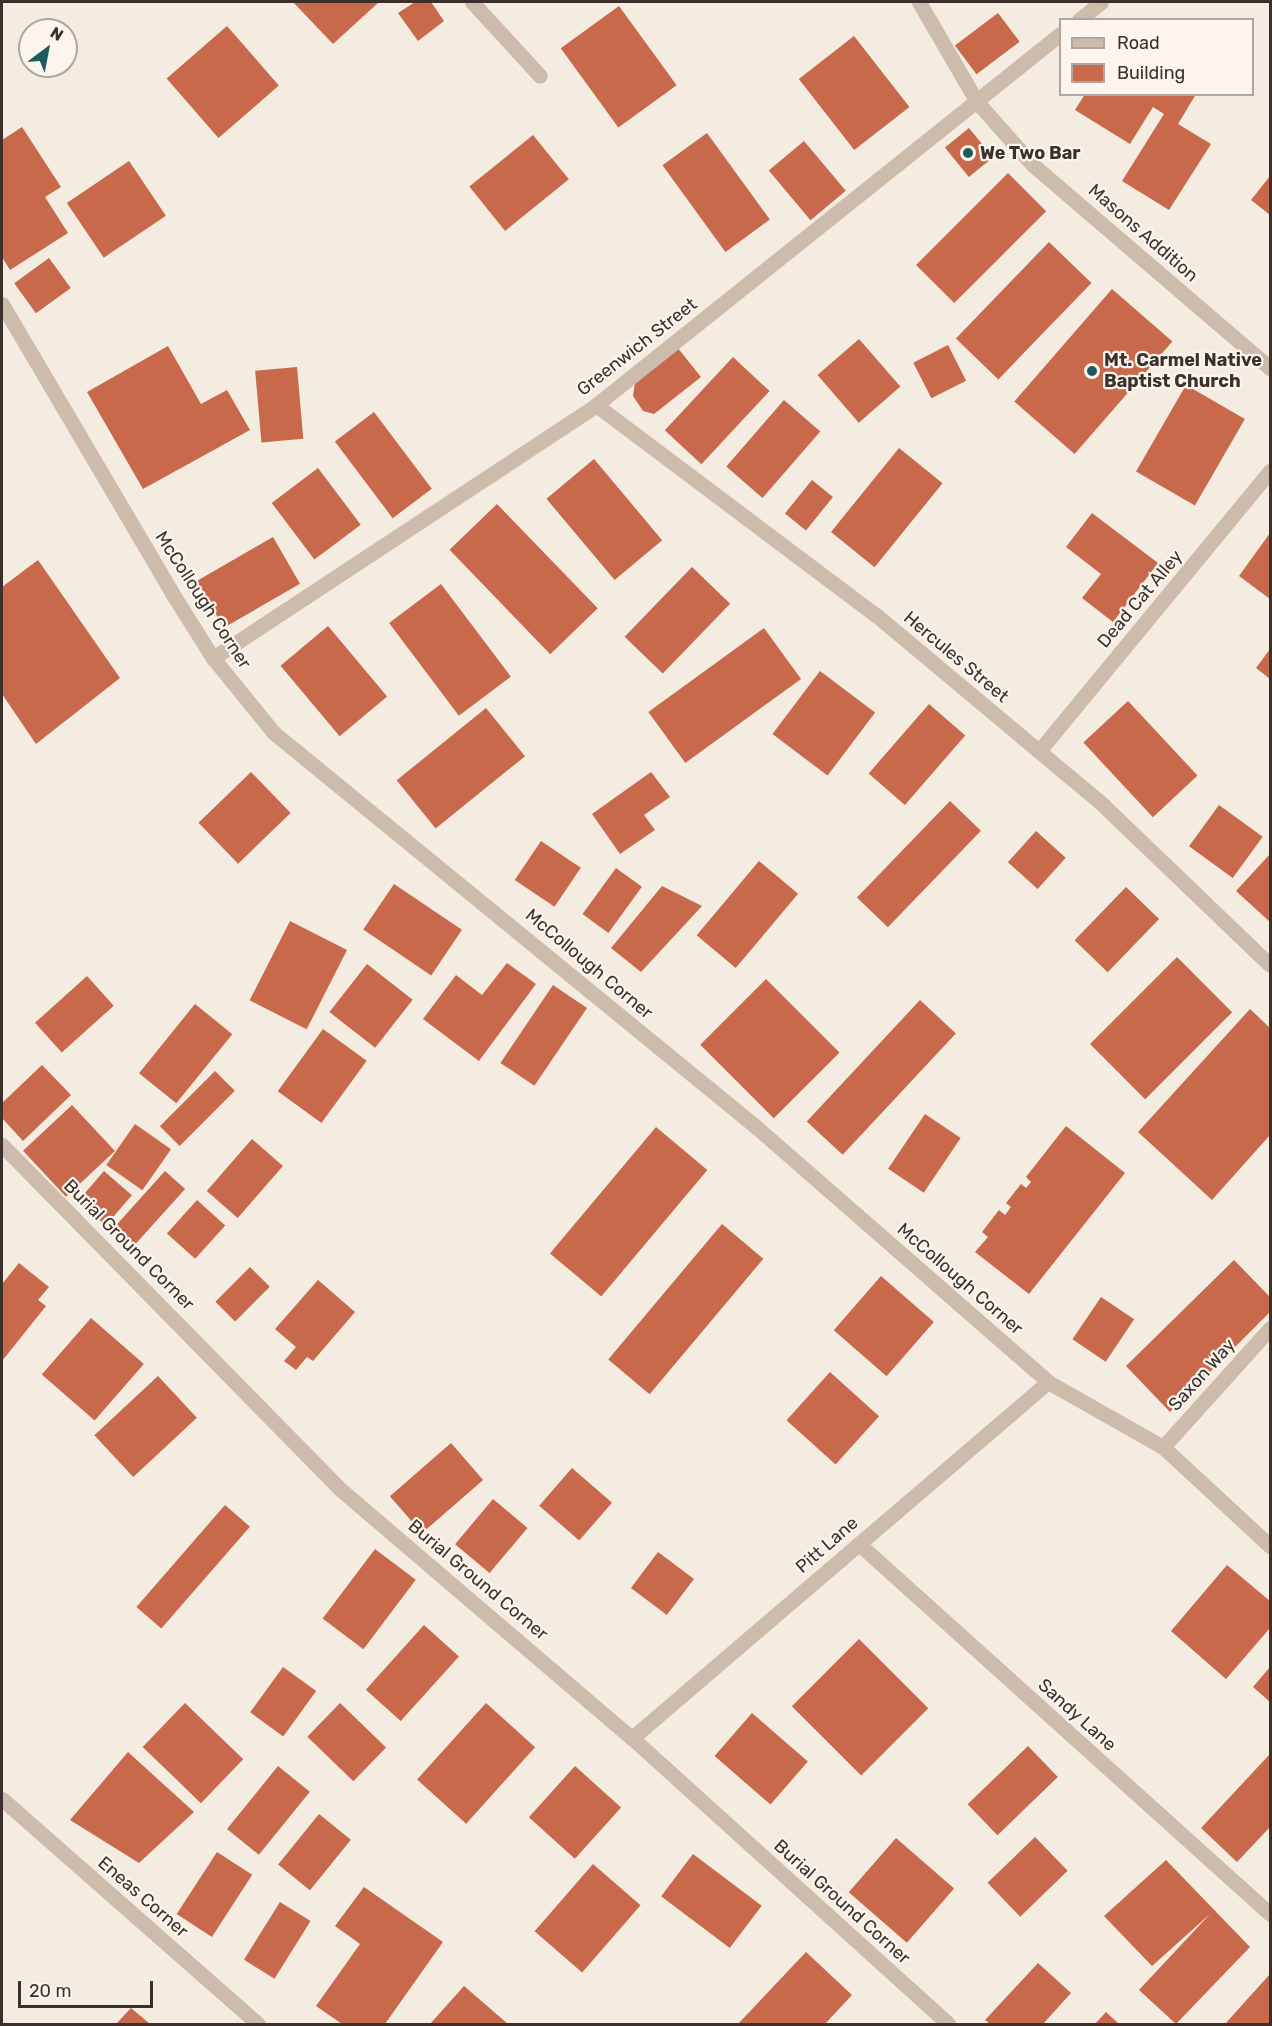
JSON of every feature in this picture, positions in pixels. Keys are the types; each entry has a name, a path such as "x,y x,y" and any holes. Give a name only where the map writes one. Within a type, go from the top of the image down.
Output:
{"street":[{"path":"472,2 540,76"},
{"name":"Masons Addition","path":"919,2 977,102 1033,165 1270,368"},
{"path":"1081,18 1101,2"},
{"name":"Greenwich Street","path":"213,658 596,405 1059,35"},
{"name":"McCollough Corner","path":"2,304 213,658 274,733 755,1126 1048,1382 1163,1447 1270,1546"},
{"name":"Hercules Street","path":"596,405 876,615 1103,805 1270,965"},
{"name":"Dead Cat Alley","path":"1039,752 1270,471"},
{"name":"Burial Ground Corner","path":"2,1145 340,1489 632,1738 948,2025"},
{"name":"Saxon Way","path":"1163,1447 1270,1328"},
{"name":"Pitt Lane","path":"632,1738 1048,1382"},
{"name":"Sandy Lane","path":"859,1544 1270,1914"},
{"name":"Eneas Corner","path":"2,1799 258,2025"}],"building":[{"path":"293,2 379,2 333,44"},
{"path":"415,2 431,2 444,21 418,41 398,13"},
{"path":"619,6 677,85 618,128 561,48"},
{"path":"998,13 1020,42 977,74 955,45"},
{"path":"227,26 279,86 218,138 167,78"},
{"path":"854,36 909,107 854,150 799,79"},
{"path":"1084,96 1195,96 1178,124 1211,144 1169,210 1122,181 1164,114 1153,107 1130,144 1075,110"},
{"path":"22,127 61,187 45,197 68,233 10,270 2,257 2,140"},
{"path":"969,128 993,158 969,177 945,148"},
{"path":"707,133 770,220 725,252 663,165"},
{"path":"533,135 569,179 505,231 469,187"},
{"path":"804,141 846,191 811,220 769,171"},
{"path":"129,161 166,216 104,258 67,203"},
{"path":"1008,173 1046,211 954,303 916,265"},
{"path":"1270,176 1270,215 1251,200"},
{"path":"1049,242 1091,283 998,379 956,338"},
{"path":"49,258 71,288 36,313 14,283"},
{"name":"Mt. Carmel Native Baptist Church","path":"1112,289 1172,341 1075,454 1014,401"},
{"path":"859,339 900,387 859,423 817,375"},
{"path":"948,345 966,381 931,398 913,363"},
{"path":"168,346 201,404 227,390 250,430 143,489 87,392"},
{"path":"677,347 701,377 654,414 643,411 633,396 635,382"},
{"path":"733,357 770,391 701,464 665,430"},
{"path":"297,367 303,439 261,442 255,371"},
{"path":"1186,385 1245,419 1195,506 1136,472"},
{"path":"784,400 820,431 762,498 726,466"},
{"path":"374,412 432,489 393,518 335,441"},
{"path":"899,448 943,483 875,567 831,532"},
{"path":"594,459 662,540 615,580 547,499"},
{"path":"318,468 361,525 314,560 272,503"},
{"path":"812,480 833,497 806,530 785,513"},
{"path":"497,504 598,608 550,654 450,550"},
{"path":"1092,513 1158,563 1113,622 1082,598 1101,574 1066,547"},
{"path":"1270,533 1270,599 1239,576"},
{"path":"273,537 300,584 224,628 197,581"},
{"path":"38,560 120,678 36,744 2,694 2,587"},
{"path":"692,567 730,604 663,674 625,637"},
{"path":"441,584 511,677 459,716 389,623"},
{"path":"328,626 387,696 340,736 281,666"},
{"path":"764,628 801,679 685,763 648,712"},
{"path":"1270,649 1270,679 1256,668"},
{"path":"820,671 875,713 828,776 772,734"},
{"path":"1128,701 1198,776 1153,817 1083,743"},
{"path":"929,704 965,735 905,805 869,773"},
{"path":"486,708 525,756 436,829 397,780"},
{"path":"251,772 291,813 238,864 198,823"},
{"path":"651,772 670,797 644,815 655,830 620,854 592,814"},
{"path":"950,801 981,831 888,927 857,897"},
{"path":"1219,805 1263,837 1233,878 1189,846"},
{"path":"1036,831 1066,858 1038,889 1008,862"},
{"path":"541,841 581,868 555,907 515,880"},
{"path":"1270,854 1270,922 1236,891"},
{"path":"759,861 798,894 736,968 697,935"},
{"path":"616,868 642,887 608,933 582,914"},
{"path":"394,884 462,930 431,975 363,930"},
{"path":"662,886 702,906 641,972 611,948"},
{"path":"1126,887 1159,919 1108,972 1075,940"},
{"path":"290,921 347,950 307,1029 250,1000"},
{"path":"1177,957 1232,1012 1145,1099 1090,1044"},
{"path":"507,963 536,984 479,1061 423,1019 456,975 482,995"},
{"path":"367,964 413,1000 375,1048 329,1012"},
{"path":"87,976 114,1006 62,1053 35,1023"},
{"path":"766,979 840,1053 774,1118 700,1045"},
{"path":"553,985 587,1008 534,1086 500,1063"},
{"path":"920,1000 956,1033 843,1155 807,1121"},
{"path":"195,1004 232,1034 176,1103 139,1073"},
{"path":"1250,1009 1270,1028 1270,1135 1212,1200 1138,1132"},
{"path":"323,1029 367,1061 321,1123 278,1091"},
{"path":"42,1065 71,1095 23,1141 2,1118 2,1103"},
{"path":"215,1071 235,1091 180,1146 160,1126"},
{"path":"72,1105 115,1151 66,1197 23,1151"},
{"path":"925,1114 961,1138 924,1193 888,1169"},
{"path":"135,1124 171,1149 142,1190 106,1165"},
{"path":"1066,1126 1125,1173 1029,1294 975,1252 988,1237 982,1232 999,1210 1005,1215 1011,1207 1006,1203 1021,1184 1026,1188 1031,1182 1026,1177"},
{"path":"656,1127 707,1170 601,1296 550,1253"},
{"path":"252,1139 283,1166 238,1218 207,1191"},
{"path":"104,1171 132,1195 106,1225 78,1201"},
{"path":"165,1171 185,1189 135,1245 115,1227"},
{"path":"197,1200 225,1225 195,1259 167,1233"},
{"path":"722,1224 763,1259 650,1394 608,1360"},
{"path":"1234,1260 1270,1297 1270,1312 1170,1412 1126,1366"},
{"path":"19,1263 49,1287 38,1300 46,1306 2,1361 2,1284"},
{"path":"250,1267 270,1287 235,1321 215,1302"},
{"path":"881,1276 934,1322 887,1376 834,1330"},
{"path":"318,1280 355,1312 313,1361 307,1357 296,1370 284,1361 296,1347 275,1329"},
{"path":"1101,1297 1134,1319 1106,1362 1072,1339"},
{"path":"91,1318 144,1364 95,1421 42,1375"},
{"path":"830,1372 879,1416 836,1464 787,1420"},
{"path":"158,1376 197,1418 133,1477 94,1435"},
{"path":"451,1443 483,1480 422,1533 390,1496"},
{"path":"572,1468 612,1503 579,1541 539,1506"},
{"path":"493,1499 527,1528 490,1573 455,1544"},
{"path":"225,1505 250,1527 161,1629 136,1607"},
{"path":"375,1549 416,1580 363,1649 323,1618"},
{"path":"658,1552 694,1579 667,1615 631,1588"},
{"path":"1227,1565 1270,1601 1270,1628 1226,1679 1171,1631"},
{"path":"424,1625 459,1656 401,1721 366,1690"},
{"path":"859,1639 928,1708 861,1775 792,1706"},
{"path":"283,1667 316,1691 283,1736 250,1712"},
{"path":"1270,1667 1270,1702 1253,1687"},
{"path":"185,1703 243,1759 201,1803 143,1747"},
{"path":"340,1703 386,1747 353,1781 307,1737"},
{"path":"486,1703 535,1747 466,1824 417,1780"},
{"path":"752,1713 808,1762 770,1805 715,1756"},
{"path":"1028,1746 1058,1777 997,1835 968,1804"},
{"path":"128,1752 194,1812 139,1863 70,1820"},
{"path":"1269,1755 1270,1827 1237,1862 1201,1828"},
{"path":"278,1766 310,1792 259,1855 227,1829"},
{"path":"575,1766 621,1807 575,1859 529,1817"},
{"path":"319,1814 351,1840 310,1890 278,1865"},
{"path":"1035,1837 1068,1871 1020,1917 988,1883"},
{"path":"896,1838 954,1889 907,1943 849,1892"},
{"path":"217,1852 252,1875 212,1937 177,1914"},
{"path":"693,1854 762,1906 730,1948 661,1896"},
{"path":"1166,1860 1250,1947 1176,2024 1139,1990 1210,1914 1152,1966 1104,1916"},
{"path":"593,1864 641,1905 582,1973 535,1931"},
{"path":"364,1887 443,1942 385,2024 342,2024 316,2006 360,1944 335,1926"},
{"path":"280,1902 311,1921 274,1979 244,1960"},
{"path":"806,1952 852,1995 825,2024 738,2024"},
{"path":"1038,1963 1071,1993 1043,2024 990,2024 985,2020"},
{"path":"1270,1974 1270,2024 1225,2024"},
{"path":"464,1986 508,2024 430,2024"},
{"path":"131,2008 150,2024 116,2024"},
{"path":"1106,2012 1119,2024 1095,2024"}],"place":[{"name":"We Two Bar","path":"968,153"},
{"name":"Mt. Carmel Native Baptist Church","path":"1092,371"}]}
